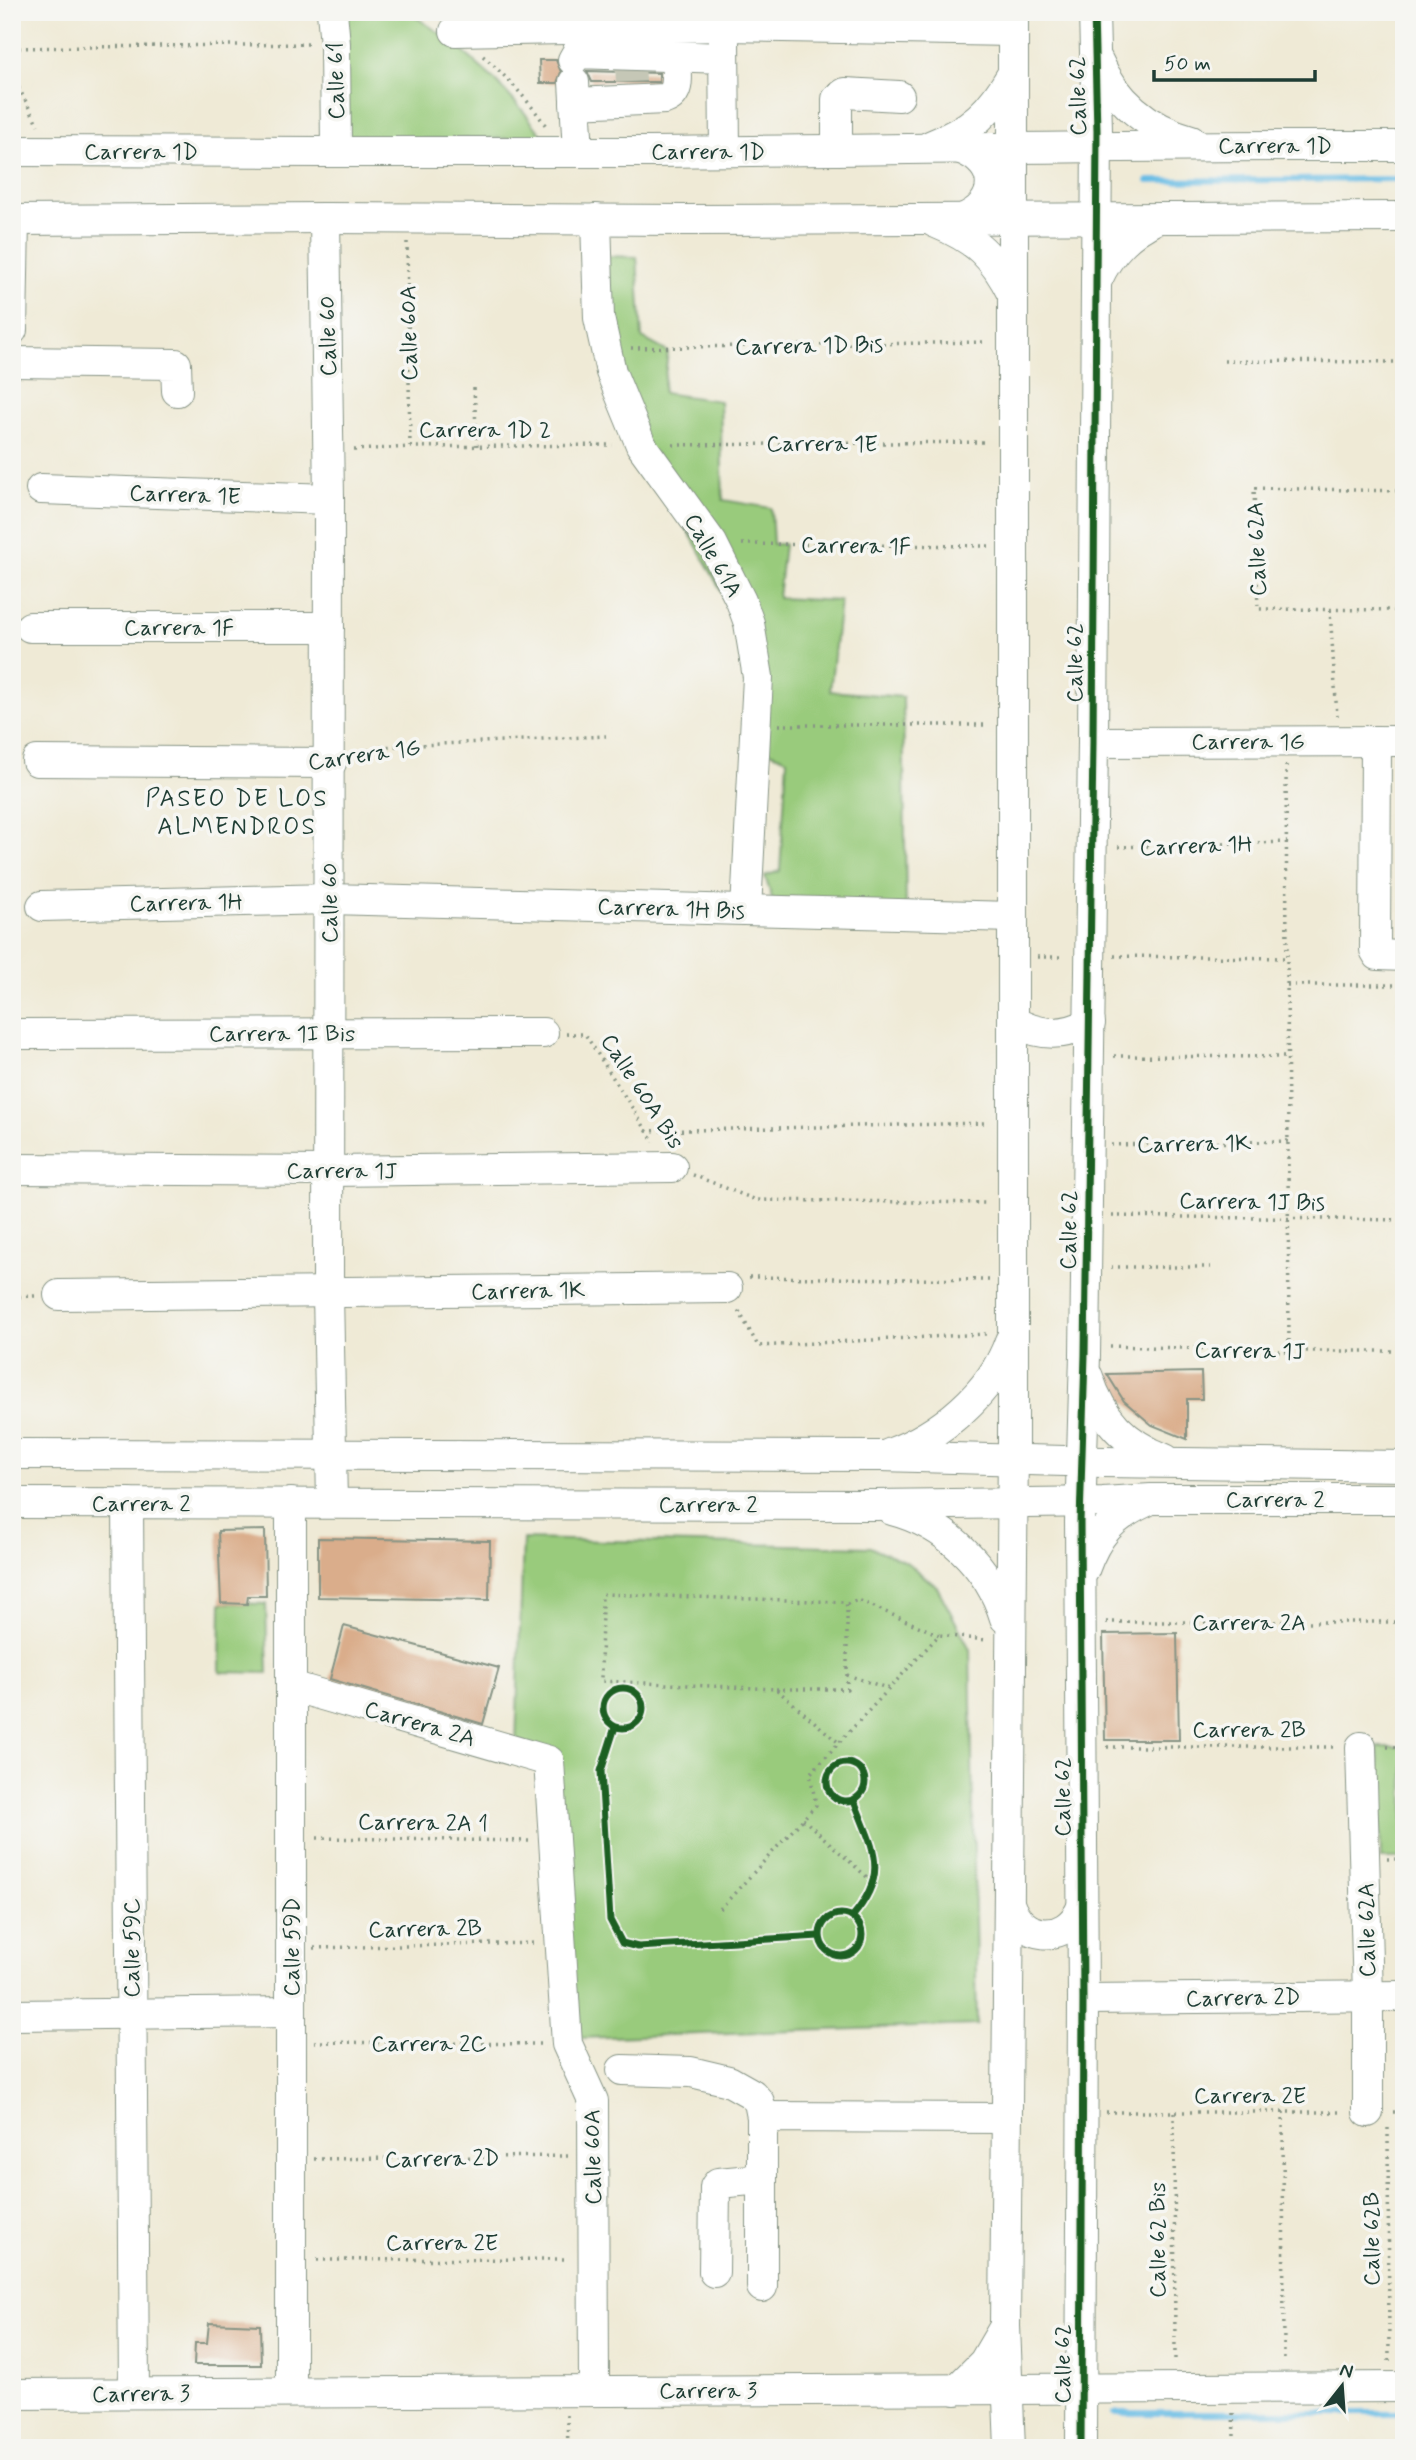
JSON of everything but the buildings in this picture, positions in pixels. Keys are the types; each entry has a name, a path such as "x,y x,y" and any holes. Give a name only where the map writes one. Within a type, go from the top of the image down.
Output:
{"street":[{"name":"Calle 61","path":"332,12 336,150"},
{"name":"Calle 62","path":"1081,2448 1083,1999 1080,1503 1091,1350 1090,957 1097,280 1094,12"},
{"path":"724,19 725,151"},
{"path":"455,31 724,19 1013,22 1013,1021 1003,1334 1013,1460 1012,1503 999,1636"},
{"path":"568,152 577,53 631,75 665,99 676,92 676,57"},
{"path":"1096,55 1104,75 1131,109 1157,127 1207,145"},
{"path":"574,82 631,75 676,57 724,58"},
{"path":"919,150 959,134 976,122 998,98 1013,72"},
{"path":"631,75 637,152"},
{"path":"837,150 837,99 840,96 845,93 899,96"},
{"name":"Carrera 1D","path":"12,151 637,152 1097,149 1207,145 1404,146"},
{"path":"961,149 975,154 985,164 990,177 990,191 985,204 975,214 962,219"},
{"path":"12,330 13,220 1404,217"},
{"name":"Calle 60","path":"326,218 331,763 328,1293 332,1503"},
{"path":"1097,280 1120,243 1157,218"},
{"name":"Calle 61A","path":"596,219 599,318 611,372 641,445 712,543 749,623 758,677 746,910"},
{"path":"927,219 964,235 980,246 994,261 1013,295"},
{"path":"12,362 177,377"},
{"name":"Carrera 1E","path":"41,489 330,499"},
{"name":"Carrera 1F","path":"30,627 328,627"},
{"path":"1390,741 1375,950 1378,955 1404,956"},
{"name":"Carrera 1G","path":"1093,742 1390,741"},
{"name":"Carrera 1G","path":"37,761 331,763"},
{"name":"Carrera 1H Bis","path":"330,899 1013,917"},
{"name":"Carrera 1H","path":"42,906 330,899"},
{"path":"1013,1021 1037,1032 1051,1034 1078,1029 1090,1023"},
{"name":"Carrera 1I Bis","path":"22,1034 543,1033"},
{"name":"Carrera 1J","path":"12,1169 330,1171 672,1167"},
{"name":"Carrera 1K","path":"59,1295 727,1288"},
{"path":"881,1457 924,1438 962,1410 993,1375 1005,1355 1003,1334"},
{"path":"1091,1350 1088,1376 1094,1396 1105,1415 1119,1432 1135,1445 1175,1463"},
{"name":"Carrera 2","path":"12,1454 881,1457 1404,1465"},
{"path":"578,1456 581,1504"},
{"name":"Carrera 2","path":"12,1503 875,1505 1404,1499"},
{"path":"1081,1584 1092,1548 1107,1527 1128,1510 1151,1500"},
{"name":"Calle 59C","path":"128,1503 134,2393"},
{"name":"Calle 59D","path":"290,2391 291,1503"},
{"path":"875,1505 902,1512 927,1523 951,1539 971,1558 1001,1605 999,1636 1009,1903 1005,2326 1010,2448"},
{"name":"Carrera 2A","path":"291,1686 549,1761"},
{"name":"Calle 62A","path":"1361,1747 1368,1996 1378,2112"},
{"name":"Calle 60A","path":"549,1761 568,2044 593,2101 594,2390"},
{"path":"1009,1903 1017,1920 1034,1932 1044,1934 1063,1930 1078,1916 1082,1907"},
{"name":"Carrera 2D","path":"1083,1999 1404,1996"},
{"path":"12,2015 291,2012"},
{"path":"622,2070 691,2072 729,2081 752,2094 759,2102 762,2118 762,2287"},
{"path":"762,2118 1007,2119"},
{"path":"714,2273 715,2187 718,2183 762,2179"},
{"path":"956,2390 984,2362 1005,2326"},
{"name":"Carrera 3","path":"12,2394 1008,2390 1396,2376"}],"path":[{"path":"455,31 502,73 568,152"},
{"path":"12,48 335,44"},
{"path":"12,75 38,125"},
{"path":"1224,361 1404,362"},
{"path":"474,388 477,447"},
{"path":"1339,741 1330,610 1404,610"},
{"path":"756,724 996,725"},
{"path":"1286,752 1289,1351"},
{"path":"1012,957 1287,958"},
{"path":"1287,985 1404,985"},
{"path":"1102,1056 1287,1057"},
{"path":"646,1131 994,1123"},
{"path":"672,1167 756,1200 996,1203"},
{"path":"1098,1266 1212,1267"},
{"path":"995,1280 747,1277 727,1288 758,1346 1003,1334"},
{"path":"846,1604 847,1689 776,1689 601,1681 602,1594 846,1604 858,1600 939,1635 999,1636"},
{"path":"720,1909 816,1805 810,1774 939,1635"},
{"path":"847,1675 890,1689"},
{"path":"610,1691 624,1687 637,1693"},
{"path":"776,1689 839,1743"},
{"path":"803,1819 872,1878"},
{"path":"1283,2112 1284,2368"},
{"path":"1233,2411 1234,2436"},
{"path":"567,2414 568,2448"}],"green space":[{"path":"341,12 408,12 450,40 496,81 544,138 347,140"},
{"path":"601,256 637,257 642,338 668,352 663,393 720,401 723,500 771,508 773,544 784,544 778,598 840,601 830,691 903,697 906,911 774,905 765,876 780,871 787,759 755,746 755,652 641,445"},
{"path":"523,1539 870,1547 905,1561 937,1587 970,1649 977,2025 579,2038 549,1761 516,1745"},
{"path":"221,1603 266,1604 268,1673 220,1672"},
{"path":"1378,1747 1404,1747 1404,1859 1381,1859"}],"waterway":[{"path":"1148,181 1404,179"},
{"path":"1114,2413 1404,2413"}],"tunnel":[{"path":"630,62 631,82"}],"cycle path":[{"path":"1081,2448 1083,1999 1080,1522 1085,1355 1093,742 1097,131 1094,12"},
{"path":"623,1688 631,1689 637,1694 642,1700 643,1708 642,1716 637,1722 631,1727 623,1728 615,1727 609,1722 604,1716 603,1708 604,1700 609,1694 615,1689 623,1688"},
{"path":"615,1727 601,1771 610,1920 622,1943 638,1947 819,1936"},
{"path":"846,1763 859,1769 865,1782 859,1795 846,1801 833,1795 827,1782 833,1769 846,1763"},
{"path":"852,1917 864,1901 875,1873 872,1846 854,1800"},
{"path":"841,1914 856,1920 862,1935 856,1950 841,1956 826,1950 820,1935 826,1920 841,1914"}],"district":[{"name":"PASEO DE LOS ALMENDROS","path":"237,812"}]}
